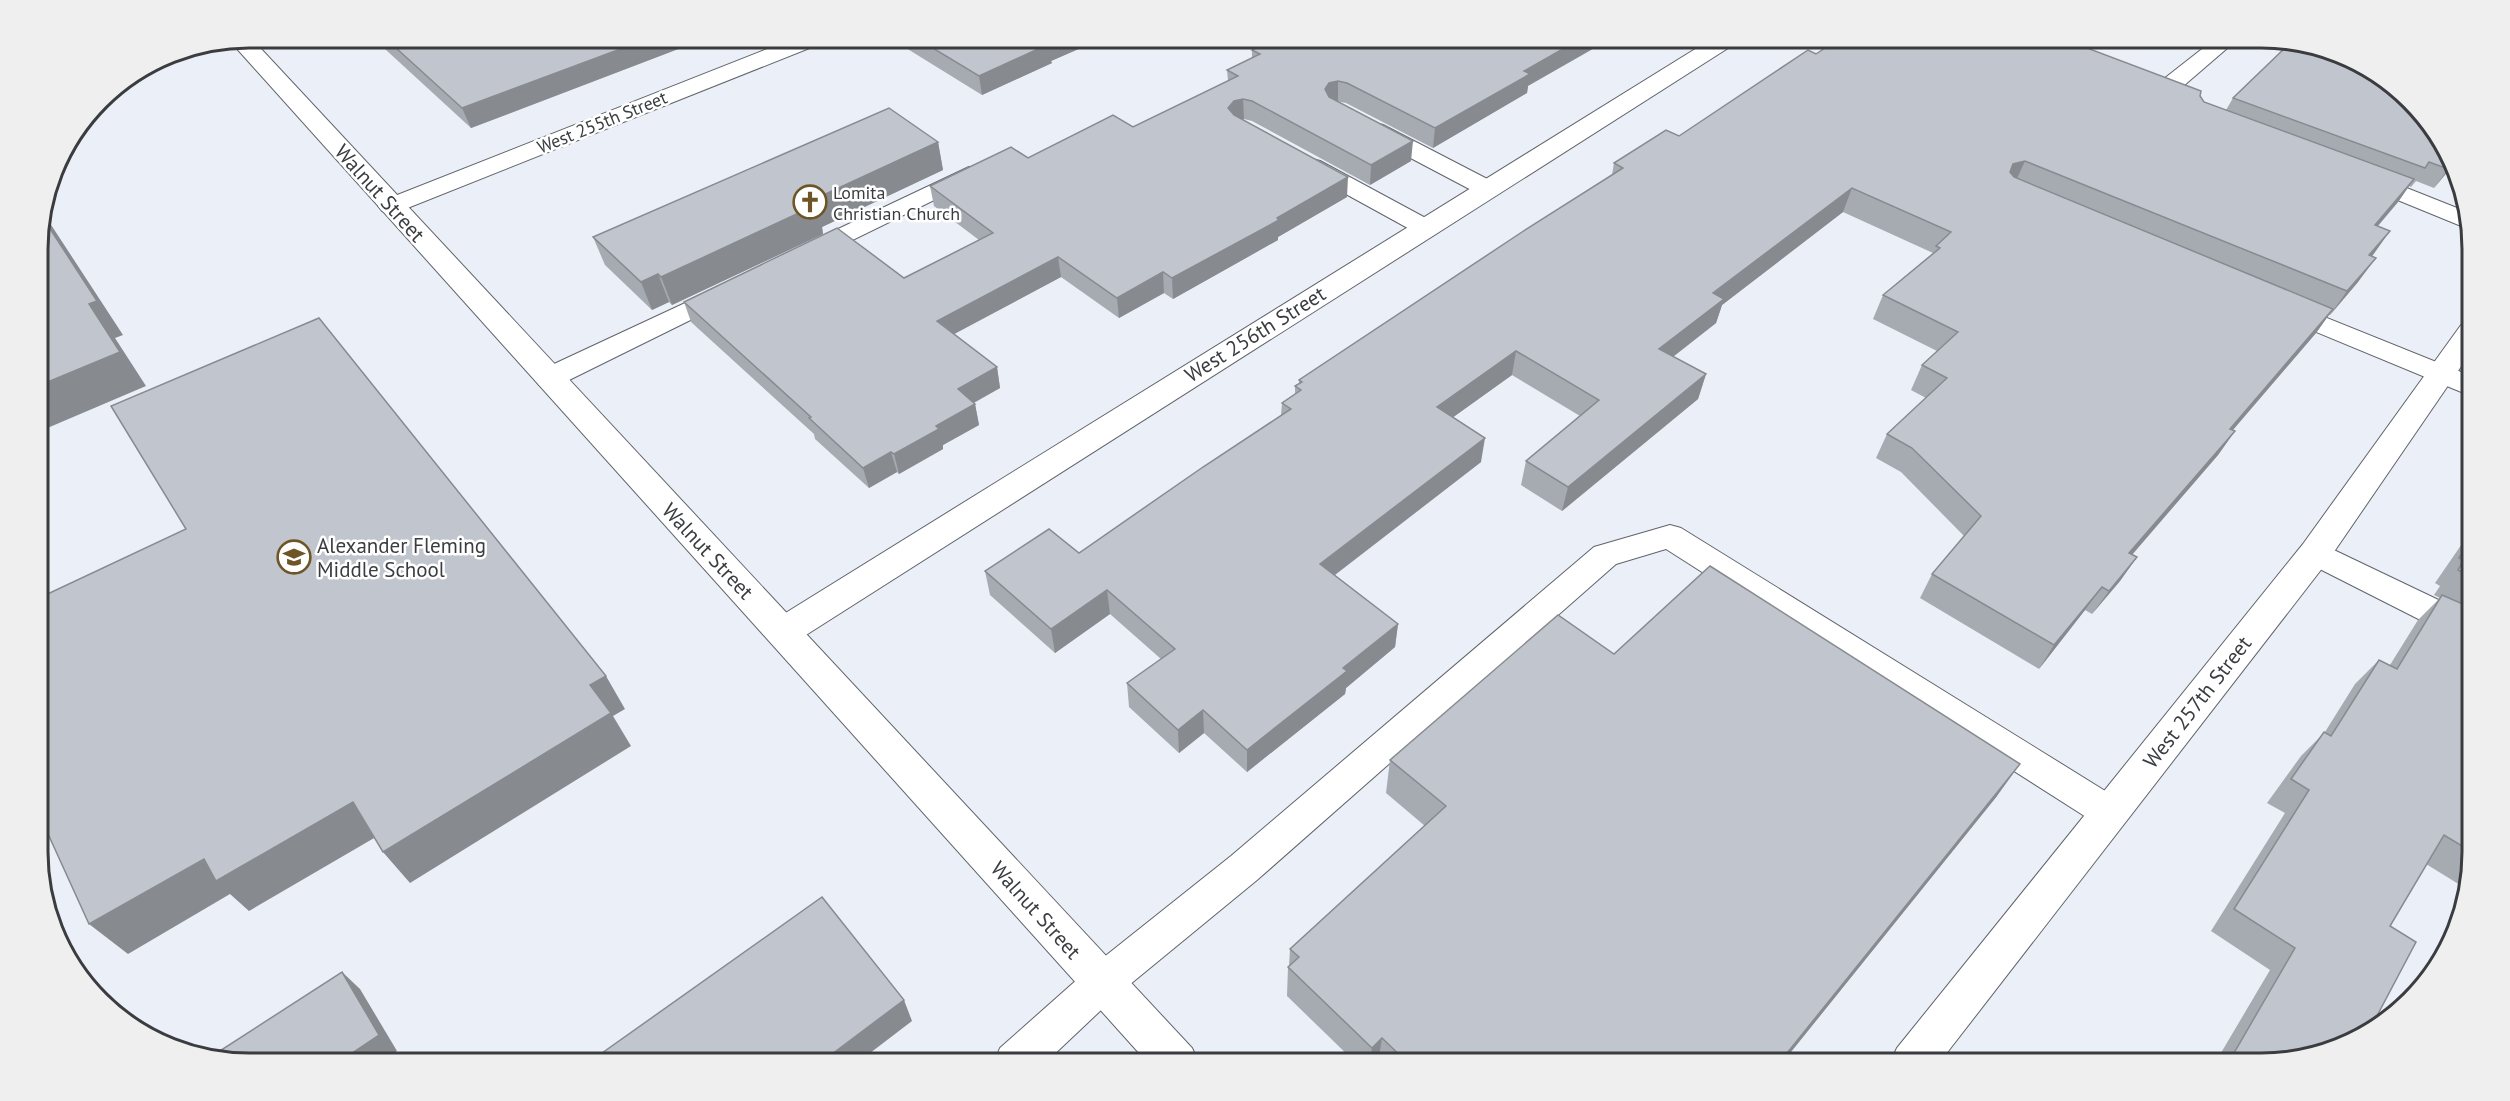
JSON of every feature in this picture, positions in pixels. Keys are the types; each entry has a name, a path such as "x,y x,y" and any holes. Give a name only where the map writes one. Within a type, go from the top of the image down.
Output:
{"street":[{"name":"Walnut Street","path":"248,48 1168,1053"},
{"name":"West 255th Street","path":"391,206 789,48"},
{"name":"West 256th Street","path":"783,632 1712,48"},
{"name":"West 257th Street","path":"1920,1053 2315,553 2456,381 2462,361"}],"lane":[{"path":"2173,83 2216,48"},
{"path":"1357,121 1486,188"},
{"path":"1293,156 1424,227"},
{"path":"784,264 988,166"},
{"path":"2338,168 2459,218"},
{"path":"549,378 752,280"},
{"path":"2262,299 2456,381"},
{"path":"1026,1053 1103,982 1244,868 1605,555 1670,536 2110,813"},
{"path":"2315,553 2462,626"}],"building":[{"path":"396,48 623,48 462,108"},
{"path":"933,48 1040,48 979,76"},
{"path":"1256,48 1564,48 1524,71 1530,74 1435,128 1347,83 1338,81 1329,83 1325,89 1329,97 1413,141 1371,165 1252,101 1243,99 1234,101 1228,108 1234,115 1348,177 1277,218 1279,220 1172,278 1163,272 1117,298 1058,257 937,321 997,367 958,389 975,404 936,426 939,429 863,468 809,418 811,417 684,302 837,228 904,278 993,233 930,186 1011,147 1028,158 1113,115 1133,127 1238,76 1227,70 1260,54 1252,50"},
{"path":"1825,48 2087,48 2201,91 2200,96 2204,102 2414,179 2375,225 2390,231 2369,255 2376,258 2347,291 2025,161 2013,164 2010,172 2014,177 2333,309 2230,429 2235,431 2129,553 2137,557 2109,591 2102,587 2054,645 1932,574 1981,516 1912,448 1887,434 1947,378 1922,365 1958,332 1883,295 1940,248 1936,246 1951,232 1852,188 1713,293 1724,299 1659,349 1706,374 1568,487 1526,461 1599,400 1516,351 1437,407 1485,438 1320,564 1398,624 1343,668 1347,671 1247,750 1203,710 1178,730 1127,683 1175,649 1107,590 1051,629 985,571 1049,529 1079,553 1291,409 1282,403 1301,390 1295,386 1302,382 1299,380 1623,168 1614,163 1666,130 1679,136 1808,50 1816,54"},
{"path":"2283,49 2326,59 2362,75 2403,107 2420,127 2445,168 2429,162 2425,168 2233,98"},
{"path":"889,108 938,142 810,201 816,205 661,277 658,274 641,282 593,237"},
{"path":"49,228 97,301 89,304 120,352 48,382"},
{"path":"319,318 606,676 590,685 611,713 383,852 353,802 216,881 204,859 89,924 48,834 48,594 186,529 111,406"},
{"path":"1710,566 2020,764 1787,1053 1398,1053 1382,1038 1372,1048 1288,967 1299,957 1290,949 1446,806 1390,760 1558,615 1614,654"},
{"path":"2442,595 2462,604 2462,846 2444,835 2390,926 2416,942 2377,1015 2338,1038 2300,1049 2274,1053 2234,1053 2295,948 2234,909 2309,790 2291,779 2324,732 2331,736 2379,660 2397,669"},
{"path":"822,897 904,1000 833,1053 602,1053"},
{"path":"342,972 379,1035 352,1053 236,1053 220,1051"}],"place":[{"name":"Lomita Christian Church","path":"810,202"},
{"name":"Alexander Fleming Middle School","path":"294,557"}]}
